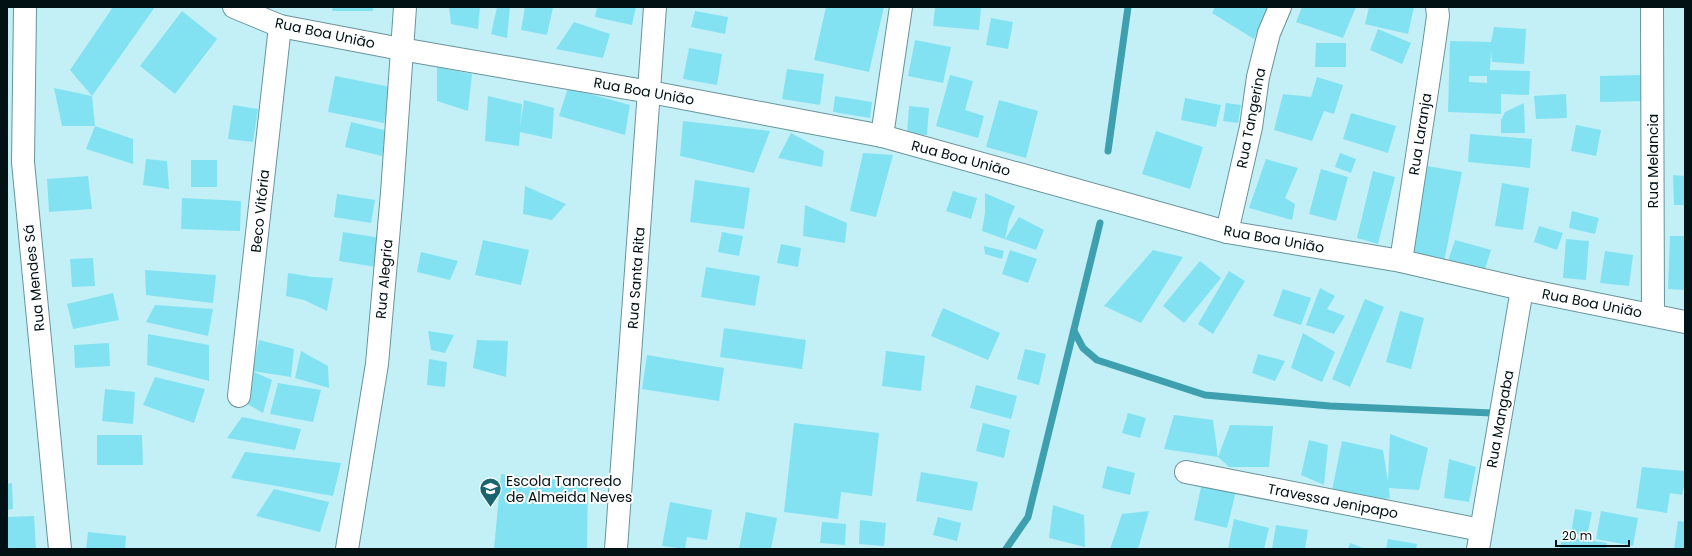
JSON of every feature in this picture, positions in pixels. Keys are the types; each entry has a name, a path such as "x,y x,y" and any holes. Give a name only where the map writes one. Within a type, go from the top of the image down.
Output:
{"street":[{"name":"Rua Mendes Sá","path":"25,7 15,163 60,549"},
{"name":"Rua Boa União","path":"234,7 280,26 401,49 650,92 882,136 1227,232 1401,260 1522,289 1685,322"},
{"name":"Rua Alegria","path":"347,549 377,364 405,7"},
{"name":"Rua Santa Rita","path":"616,549 656,7"},
{"path":"882,136 901,7"},
{"name":"Rua Tangerina","path":"1227,232 1251,127 1258,77 1269,33 1280,7"},
{"name":"Rua Laranja","path":"1401,260 1434,45 1438,16 1437,7"},
{"name":"Rua Melancia","path":"1652,7 1653,315"},
{"name":"Beco Vitória","path":"239,396 280,26"},
{"name":"Rua Mangaba","path":"1480,539 1522,289"},
{"name":"Travessa Jenipapo","path":"1186,472 1480,539"}],"building":[{"path":"113,7 155,7 92,96 70,70"},
{"path":"333,7 373,7 373,11 332,11"},
{"path":"449,7 480,7 478,29 451,24"},
{"path":"497,7 510,7 507,38 491,34"},
{"path":"525,7 553,7 547,35 521,30"},
{"path":"597,7 636,7 632,25 595,17"},
{"path":"826,7 884,7 869,72 814,60"},
{"path":"935,7 981,7 979,30 933,26"},
{"path":"1215,7 1269,7 1254,39 1212,13"},
{"path":"1302,7 1356,7 1343,38 1296,22"},
{"path":"1369,7 1414,7 1408,34 1365,24"},
{"path":"182,11 217,39 175,94 140,66"},
{"path":"695,11 728,17 725,34 691,27"},
{"path":"991,18 1013,22 1008,49 986,45"},
{"path":"574,22 610,34 603,58 556,49"},
{"path":"1494,27 1526,29 1524,64 1492,62 1491,51 1490,70 1530,71 1529,95 1501,94 1501,114 1448,112 1450,41 1491,42","holes":["1469,76 1487,76 1487,83 1469,82"]},
{"path":"1378,29 1411,43 1402,64 1370,50"},
{"path":"915,40 951,47 943,83 908,76"},
{"path":"1316,43 1346,43 1346,67 1315,67"},
{"path":"689,48 722,54 717,85 683,79"},
{"path":"437,67 472,74 468,111 437,101"},
{"path":"787,69 824,74 820,105 782,99"},
{"path":"950,75 973,81 965,110 984,116 978,138 936,126"},
{"path":"1643,75 1644,101 1600,102 1600,76"},
{"path":"335,76 391,87 384,123 328,112"},
{"path":"1317,77 1343,85 1334,114 1324,111 1312,141 1274,130 1283,94 1311,97"},
{"path":"54,88 92,96 95,126 62,126"},
{"path":"568,88 630,105 625,135 559,116"},
{"path":"1566,94 1567,118 1536,119 1534,96"},
{"path":"488,96 522,104 520,127 524,100 554,108 552,139 520,132 519,146 485,141"},
{"path":"835,96 872,102 870,118 833,112"},
{"path":"1185,98 1221,105 1216,127 1181,120"},
{"path":"999,100 1038,111 1026,158 986,147"},
{"path":"1226,103 1241,105 1238,123 1223,121"},
{"path":"1524,103 1525,133 1501,133 1501,120 1505,112"},
{"path":"233,105 258,109 253,142 228,139"},
{"path":"909,106 929,108 927,135 907,134"},
{"path":"1351,113 1396,126 1388,153 1343,139"},
{"path":"683,121 770,131 754,173 680,156"},
{"path":"351,122 388,131 382,156 345,147"},
{"path":"1576,125 1601,130 1596,156 1571,151"},
{"path":"95,126 133,139 133,164 86,149"},
{"path":"1156,131 1203,147 1190,189 1142,174"},
{"path":"791,133 824,151 822,167 778,158"},
{"path":"1470,134 1532,139 1530,168 1468,162"},
{"path":"863,153 893,155 876,217 850,211"},
{"path":"1340,153 1356,159 1351,173 1335,167"},
{"path":"146,159 167,161 169,189 143,185"},
{"path":"1266,159 1298,168 1285,198 1295,204 1292,220 1249,208"},
{"path":"191,160 217,160 217,187 191,187"},
{"path":"1427,166 1462,172 1444,262 1409,255"},
{"path":"1321,169 1348,177 1336,221 1309,214"},
{"path":"1373,171 1395,177 1378,244 1357,238"},
{"path":"1673,175 1685,176 1685,205 1674,205"},
{"path":"88,176 92,209 49,212 47,179"},
{"path":"695,180 750,188 744,229 690,222"},
{"path":"1502,183 1529,188 1523,230 1495,226"},
{"path":"525,186 566,204 552,220 523,214"},
{"path":"953,191 977,198 971,219 946,211"},
{"path":"985,193 1015,206 1009,220 1005,239 1019,217 1044,230 1036,250 982,231 985,213"},
{"path":"337,194 375,200 371,223 334,217"},
{"path":"182,198 241,201 240,231 181,229"},
{"path":"805,205 847,223 845,243 803,236"},
{"path":"1572,211 1599,218 1595,234 1569,228"},
{"path":"1539,226 1563,233 1557,250 1534,242"},
{"path":"343,232 387,239 382,268 339,261"},
{"path":"722,232 743,236 739,256 718,252"},
{"path":"1670,236 1685,236 1685,290 1668,289"},
{"path":"1566,239 1589,241 1586,280 1563,278"},
{"path":"483,240 529,250 521,285 475,275"},
{"path":"1455,240 1491,250 1484,272 1448,261"},
{"path":"781,244 801,248 798,267 777,263"},
{"path":"984,246 1004,251 1002,259 985,254"},
{"path":"1010,250 1037,259 1028,283 1002,274"},
{"path":"1153,250 1183,257 1141,323 1104,306"},
{"path":"1605,251 1633,255 1629,286 1600,283"},
{"path":"421,252 458,261 450,280 417,272"},
{"path":"93,258 95,286 72,287 70,259"},
{"path":"1200,261 1221,278 1184,323 1163,306"},
{"path":"706,267 760,276 755,306 701,297"},
{"path":"145,270 216,275 213,303 146,295"},
{"path":"1229,271 1245,281 1213,334 1198,324"},
{"path":"288,273 313,277 333,278 327,311 304,300 286,296"},
{"path":"1320,288 1335,296 1327,309 1345,316 1334,334 1306,325"},
{"path":"1283,289 1311,298 1301,325 1273,316"},
{"path":"113,293 119,320 73,329 67,304"},
{"path":"1365,299 1384,307 1350,387 1332,379"},
{"path":"155,305 213,309 208,336 146,322"},
{"path":"943,308 1000,333 988,360 931,336"},
{"path":"1400,311 1424,318 1411,369 1386,362"},
{"path":"724,328 806,340 802,369 720,357"},
{"path":"428,331 454,335 445,353 431,350"},
{"path":"1303,333 1335,352 1322,382 1291,368"},
{"path":"148,334 209,345 209,381 147,365"},
{"path":"259,340 294,349 291,377 252,371"},
{"path":"477,340 508,341 506,377 473,368"},
{"path":"109,343 110,366 75,368 74,345"},
{"path":"1025,349 1046,354 1039,385 1017,379"},
{"path":"301,351 328,366 329,388 295,378"},
{"path":"886,351 925,356 921,391 882,386"},
{"path":"1258,354 1285,361 1275,381 1252,373"},
{"path":"647,355 724,368 719,401 642,389"},
{"path":"429,359 447,362 445,387 427,385"},
{"path":"252,371 272,380 263,413 242,401"},
{"path":"155,377 205,389 194,423 143,405"},
{"path":"278,383 321,390 313,422 270,414"},
{"path":"976,385 1017,396 1011,419 970,408"},
{"path":"105,389 135,392 133,424 102,421"},
{"path":"1128,413 1146,418 1140,438 1122,433"},
{"path":"1174,415 1213,420 1218,457 1164,449"},
{"path":"242,417 301,429 295,450 227,438"},
{"path":"794,423 879,433 872,496 841,492 838,519 784,512"},
{"path":"983,423 1010,430 1004,458 976,451"},
{"path":"1230,425 1273,426 1269,467 1229,467 1218,457"},
{"path":"1390,434 1428,448 1419,490 1389,488 1390,498 1376,500 1332,490 1342,441 1383,450 1388,482"},
{"path":"97,435 142,435 143,465 97,465"},
{"path":"1309,440 1328,445 1324,485 1301,475"},
{"path":"245,452 341,463 333,496 231,478"},
{"path":"1449,459 1476,467 1469,502 1444,498"},
{"path":"1107,466 1135,473 1130,495 1102,488"},
{"path":"1642,467 1685,471 1685,482 1682,495 1670,493 1667,513 1636,508"},
{"path":"921,472 978,482 972,511 916,501"},
{"path":"501,474 588,483 587,549 494,549"},
{"path":"12,483 13,509 7,510 7,484"},
{"path":"1202,483 1236,491 1227,528 1194,520"},
{"path":"274,489 329,502 320,532 256,516"},
{"path":"670,502 712,510 707,540 687,537 685,549 662,546"},
{"path":"1053,505 1084,515 1085,547 1049,538"},
{"path":"1575,509 1592,512 1587,536 1571,533"},
{"path":"1149,511 1138,549 1110,549 1122,514"},
{"path":"1601,511 1638,518 1633,546 1596,539"},
{"path":"746,512 777,518 771,549 739,549"},
{"path":"34,516 36,549 7,549 7,517"},
{"path":"938,517 961,523 957,541 933,535"},
{"path":"1234,519 1269,528 1264,549 1228,549"},
{"path":"860,520 886,523 884,546 859,544"},
{"path":"1678,521 1685,522 1685,549 1674,549"},
{"path":"822,522 846,524 845,545 820,543"},
{"path":"1276,525 1308,530 1305,549 1272,549"},
{"path":"88,532 126,536 125,549 86,549"},
{"path":"1562,536 1607,543 1606,549 1560,549"},
{"path":"1388,539 1417,544 1416,549 1386,549"},
{"path":"1350,543 1366,549 1348,549"}],"waterway":[{"path":"1108,151 1128,7"},
{"path":"1006,549 1028,517 1100,223"},
{"path":"1074,331 1083,348 1097,360 1205,395 1330,406 1492,413"}],"place":[{"name":"Escola Tancredo de Almeida Neves","path":"491,508"}]}
